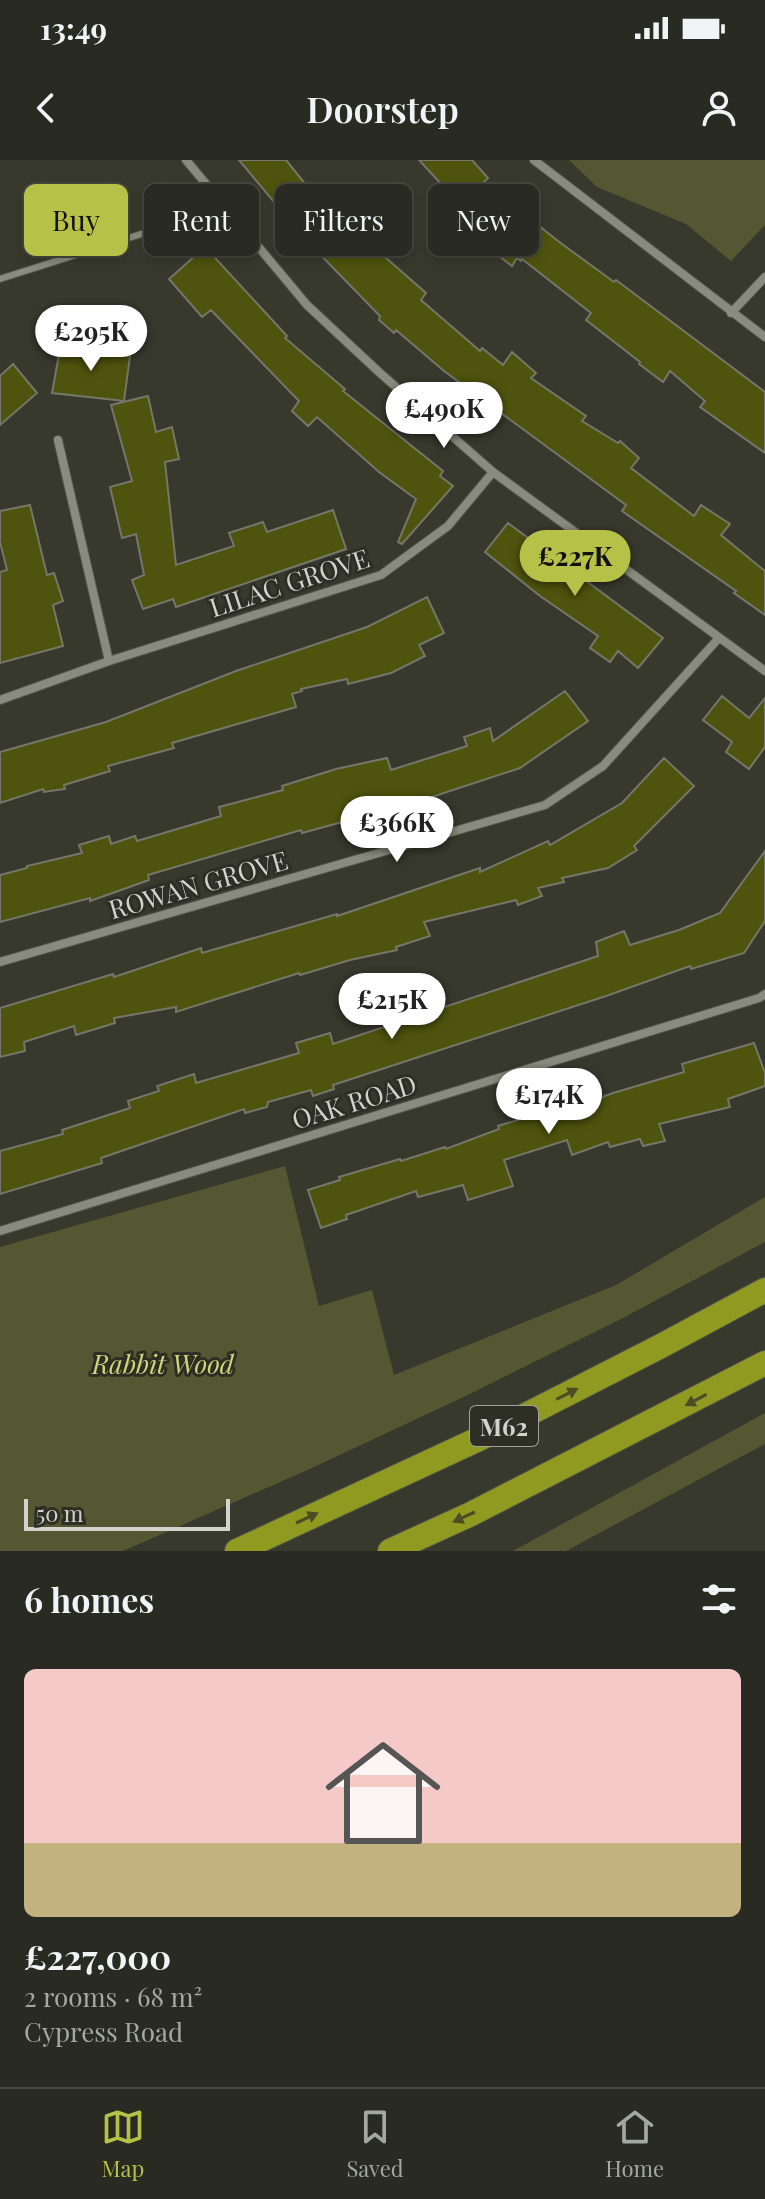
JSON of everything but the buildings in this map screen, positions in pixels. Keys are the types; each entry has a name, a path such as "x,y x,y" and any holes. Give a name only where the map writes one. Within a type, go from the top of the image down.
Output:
{"highway":[{"name":"M62","path":"237,1551 483,1437 765,1290"},
{"name":"M62","path":"390,1551 471,1514 765,1363"}],"street":[{"path":"186,160 206,184"},
{"path":"534,160 765,337"},
{"path":"259,247 307,305 493,472 765,671"},
{"path":"731,313 765,277"},
{"path":"58,440 109,661"},
{"name":"LILAC GROVE","path":"0,700 109,661 381,575 448,526 493,472"},
{"name":"ROWAN GROVE","path":"0,962 545,805 603,766 718,639"},
{"name":"OAK ROAD","path":"0,1231 765,994"}],"lane":[{"path":"0,279 144,233"}],"green space":[{"path":"569,160 765,160 765,225 731,261 686,224 597,187"},
{"name":"Rabbit Wood","path":"285,1166 319,1306 372,1290 394,1375 616,1285 765,1197 765,1242 623,1318 474,1392 123,1551 0,1551 0,1247"},
{"path":"765,1413 765,1444 566,1551 513,1551"}]}
